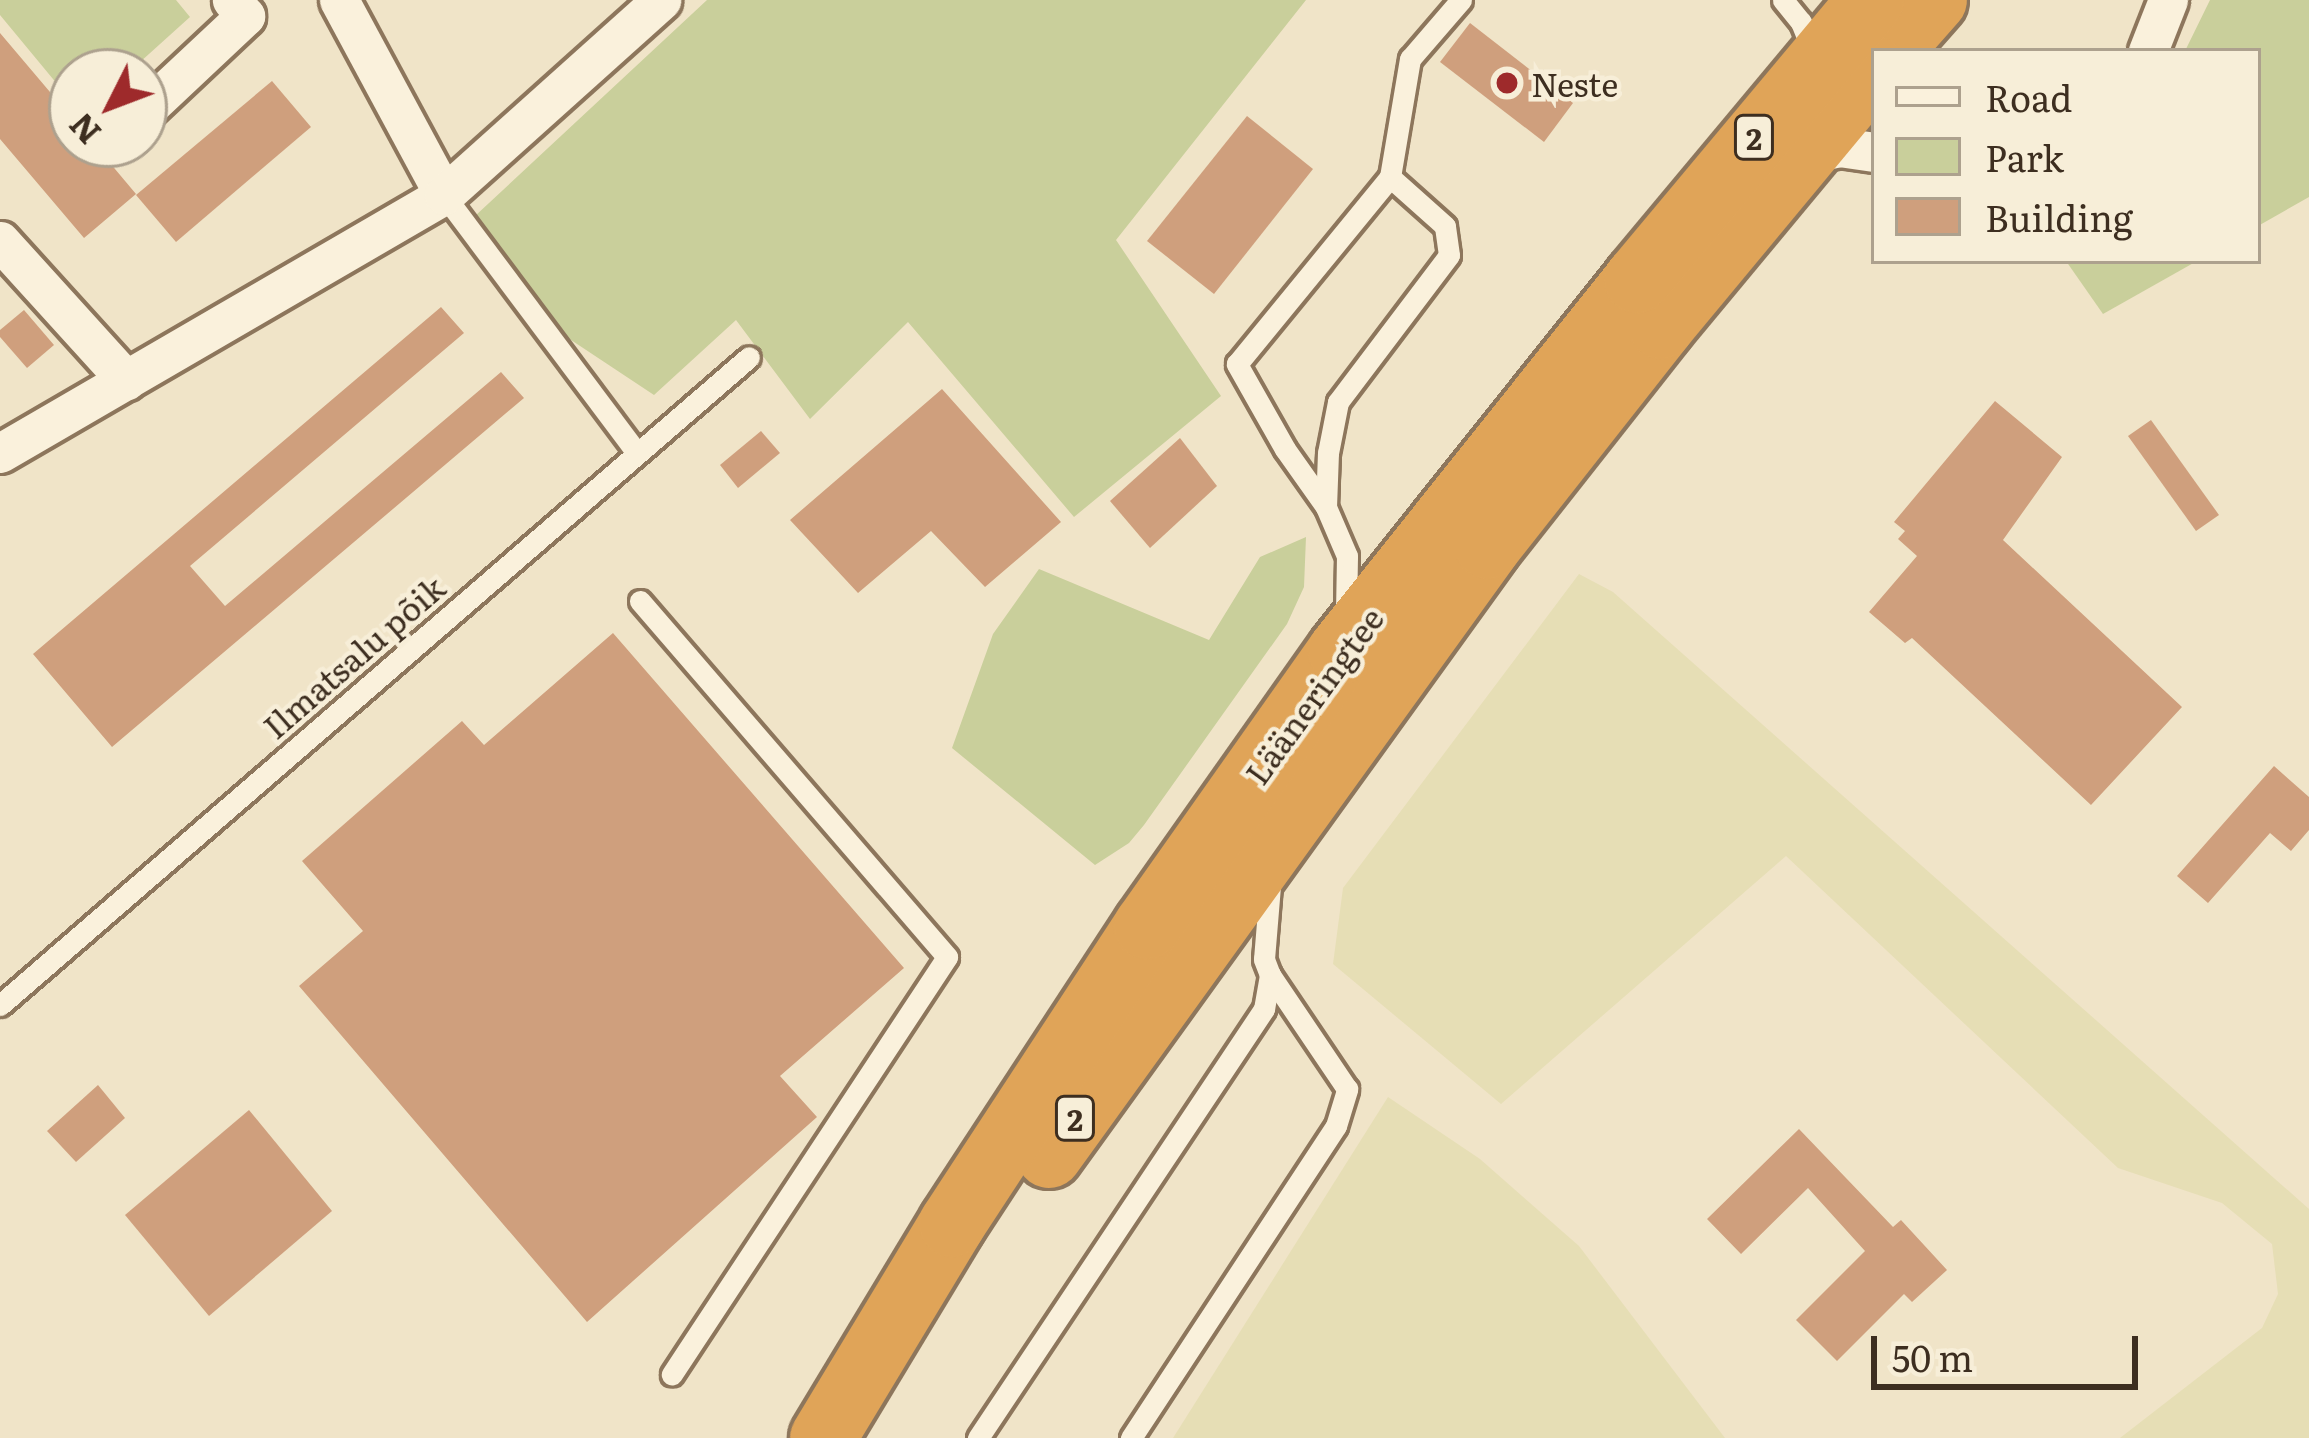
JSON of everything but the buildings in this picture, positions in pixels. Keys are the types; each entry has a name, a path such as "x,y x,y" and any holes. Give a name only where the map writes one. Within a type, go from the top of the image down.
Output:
{"highway":[{"name":"Lääneringtee","path":"823,1438 952,1224 1147,926 1341,651 1845,65 1905,24"},
{"name":"Lääneringtee","path":"862,1438 953,1294 1488,546 1802,155 1845,65"}],"street":[{"path":"339,0 444,195"},
{"path":"0,453 444,195 661,0"},
{"path":"2149,48 2168,0"},
{"path":"168,86 247,5"},
{"path":"1802,155 1839,147 1871,152"},
{"path":"1,244 125,380"}],"lane":[{"path":"1341,651 1347,556 1327,507 1285,449 1237,364 1390,177 1410,59 1461,0"},
{"path":"1783,0 1845,65"},
{"path":"1327,507 1337,402 1449,255 1445,226 1390,177"},
{"path":"444,195 638,453"},
{"name":"Ilmatsalu põik","path":"0,1006 749,357"},
{"path":"640,602 947,957 672,1374"},
{"path":"1131,1438 1336,1126 1347,1089 1264,959 1266,908 1299,805"},
{"path":"978,1438 1264,1009 1270,975"}],"shaded area":[{"path":"1579,574 1613,592 2309,1209 2309,1438 2120,1438 2262,1328 2278,1294 2272,1244 2222,1203 2118,1168 1786,856 1501,1104 1333,964 1343,888"},
{"path":"1388,1097 1480,1159 1579,1246 1725,1438 1173,1438"}],"green space":[{"path":"0,0 176,0 190,17 156,48 48,48 48,73 0,15"},
{"path":"707,0 1306,0 1116,240 1221,396 1074,517 908,322 810,419 736,320 654,395 568,338 475,216"},
{"path":"2210,0 2309,0 2309,197 2261,224 2261,48 2186,48"},
{"path":"2068,264 2192,264 2103,314"},
{"path":"1306,537 1304,587 1287,624 1144,825 1129,843 1095,865 952,748 993,634 1039,569 1209,640 1260,557"}],"place":[{"name":"Neste","path":"1507,83"}]}
